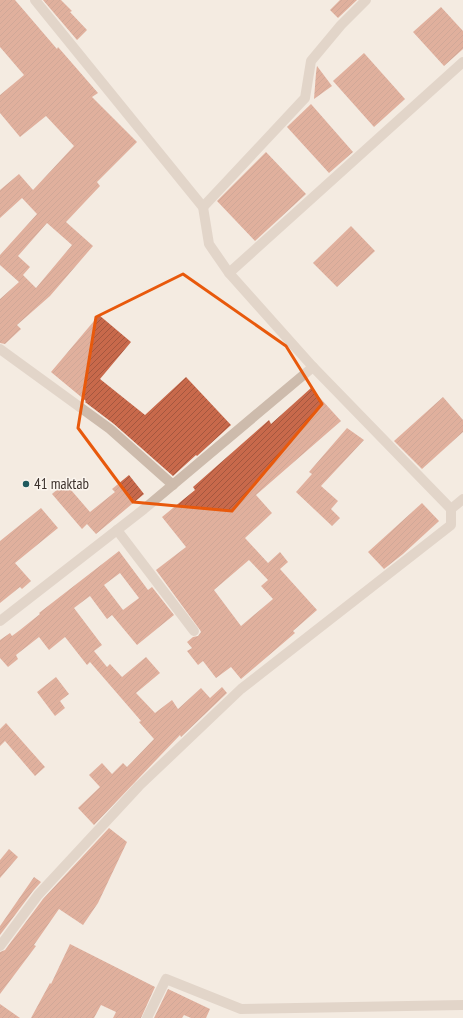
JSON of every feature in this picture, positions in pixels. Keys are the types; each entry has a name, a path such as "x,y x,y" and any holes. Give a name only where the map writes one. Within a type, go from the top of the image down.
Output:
{"street":[{"path":"35,0 203,207 209,244 229,273 313,367 452,509"},
{"path":"203,207 305,98 311,61 341,25 366,0"},
{"path":"229,273 463,62"},
{"path":"0,349 110,429 173,485"},
{"path":"0,621 173,485 313,367"},
{"path":"0,946 38,895 139,786 241,689 451,525 452,509 463,499"},
{"path":"117,530 194,631"},
{"path":"147,1018 166,979 241,1009 463,1005"}],"highlighted area":[{"path":"183,274 286,346 322,404 232,511 133,502 78,428 96,317"}],"building":[{"path":"0,0 15,0 57,49 58,47 98,93 92,97 137,142 97,182 100,186 66,222 93,246 50,296 17,325 21,329 5,344 0,343 0,299 19,282 0,265 0,255 37,214 22,198 0,218 0,190 19,174 33,190 74,146 46,116 20,137 0,113 0,95 24,75 0,47","holes":["47,223 72,245 36,288 23,275 30,267 18,256"]},
{"path":"43,0 61,0 87,30 77,40"},
{"path":"340,0 357,0 338,18 330,10"},
{"path":"441,7 463,31 463,49 444,66 413,32"},
{"path":"364,53 405,99 374,127 333,81"},
{"path":"317,66 332,86 314,99 316,73"},
{"path":"311,104 353,152 329,173 287,127"},
{"path":"266,152 306,194 255,241 217,201"},
{"path":"351,226 375,251 337,287 313,263"},
{"path":"99,315 131,342 100,379 145,415 186,377 231,425 173,476 114,424 85,402 86,401 51,372"},
{"path":"311,388 341,421 256,495 272,513 245,538 268,563 280,552 288,562 280,569 317,610 293,631 295,633 241,679 231,667 216,678 203,661 198,665 187,651 192,648 187,642 193,637 198,636 201,632 156,570 186,547 162,517 195,490 193,487 269,420 271,424","holes":["249,560 268,580 261,586 273,599 241,626 214,590"]},
{"path":"443,397 463,420 463,432 422,469 394,441"},
{"path":"347,428 364,440 321,486 338,501 331,509 340,518 332,526 296,492 312,474 309,472"},
{"path":"129,475 144,494 96,534 87,524 82,529 52,494 65,483 90,512 115,492 112,489"},
{"path":"422,503 439,521 384,569 368,552"},
{"path":"41,508 58,528 15,563 31,581 22,589 20,587 0,603 0,541"},
{"path":"119,551 148,590 152,587 174,615 137,645 112,615 107,619 90,596 74,608 102,645 94,651 107,667 110,664 122,677 146,657 160,673 136,693 155,713 172,700 178,709 201,688 210,698 222,687 227,693 181,737 180,735 94,825 78,808 100,787 89,775 102,763 112,774 123,763 127,767 154,739 139,722 141,721 90,662 87,665 65,637 49,650 39,637 16,655 18,659 8,667 0,658 0,640 10,633 12,636 40,614 39,613","holes":["120,573 139,598 123,610 104,585"]},
{"path":"56,677 69,694 60,701 65,708 55,716 37,692"},
{"path":"6,723 45,767 35,776 5,741 0,746 0,729"},
{"path":"109,828 127,842 98,903 83,925 59,909 34,945 36,946 0,994 0,952 5,950 43,899"},
{"path":"9,849 18,857 0,878 0,860"},
{"path":"34,877 41,882 0,935 0,926"},
{"path":"70,944 155,987 141,1018 113,1018 116,1012 101,1005 94,1018 31,1018 50,983 51,984"},
{"path":"168,989 210,1009 206,1018 191,1018 184,1015 182,1018 154,1018"},
{"path":"0,1004 20,1018 0,1018"}],"place":[{"name":"41 maktab","path":"26,484"}]}
